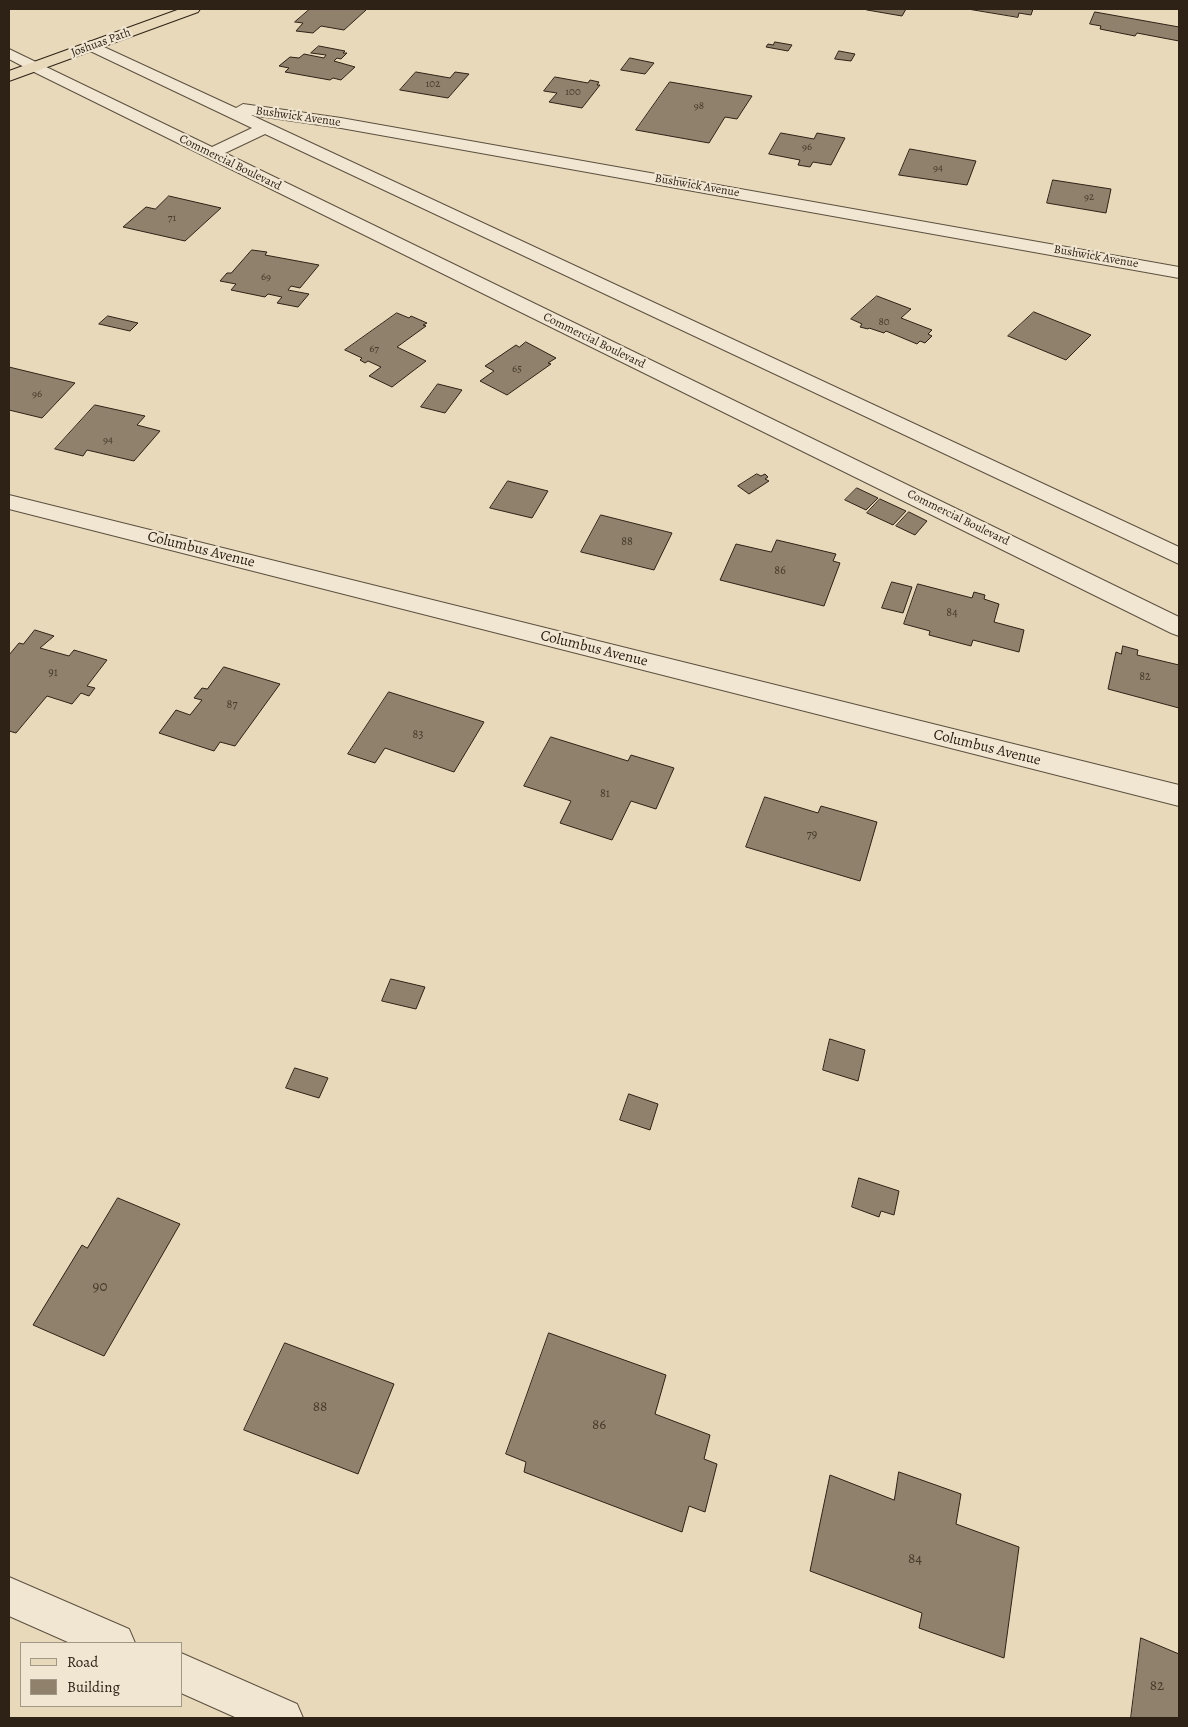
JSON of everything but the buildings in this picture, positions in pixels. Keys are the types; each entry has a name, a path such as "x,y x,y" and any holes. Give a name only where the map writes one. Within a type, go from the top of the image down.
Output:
{"main road":[{"name":"Joshuas Path","path":"9,76 193,9"}],"street":[{"path":"91,46 1179,556"},
{"name":"Commercial Boulevard","path":"9,53 211,154 1179,626"},
{"name":"Bushwick Avenue","path":"214,105 341,123 1179,272"},
{"path":"211,154 264,128"},
{"name":"Columbus Avenue","path":"9,502 1179,796"},
{"path":"9,1596 113,1642"},
{"path":"182,1673 283,1718"}]}
